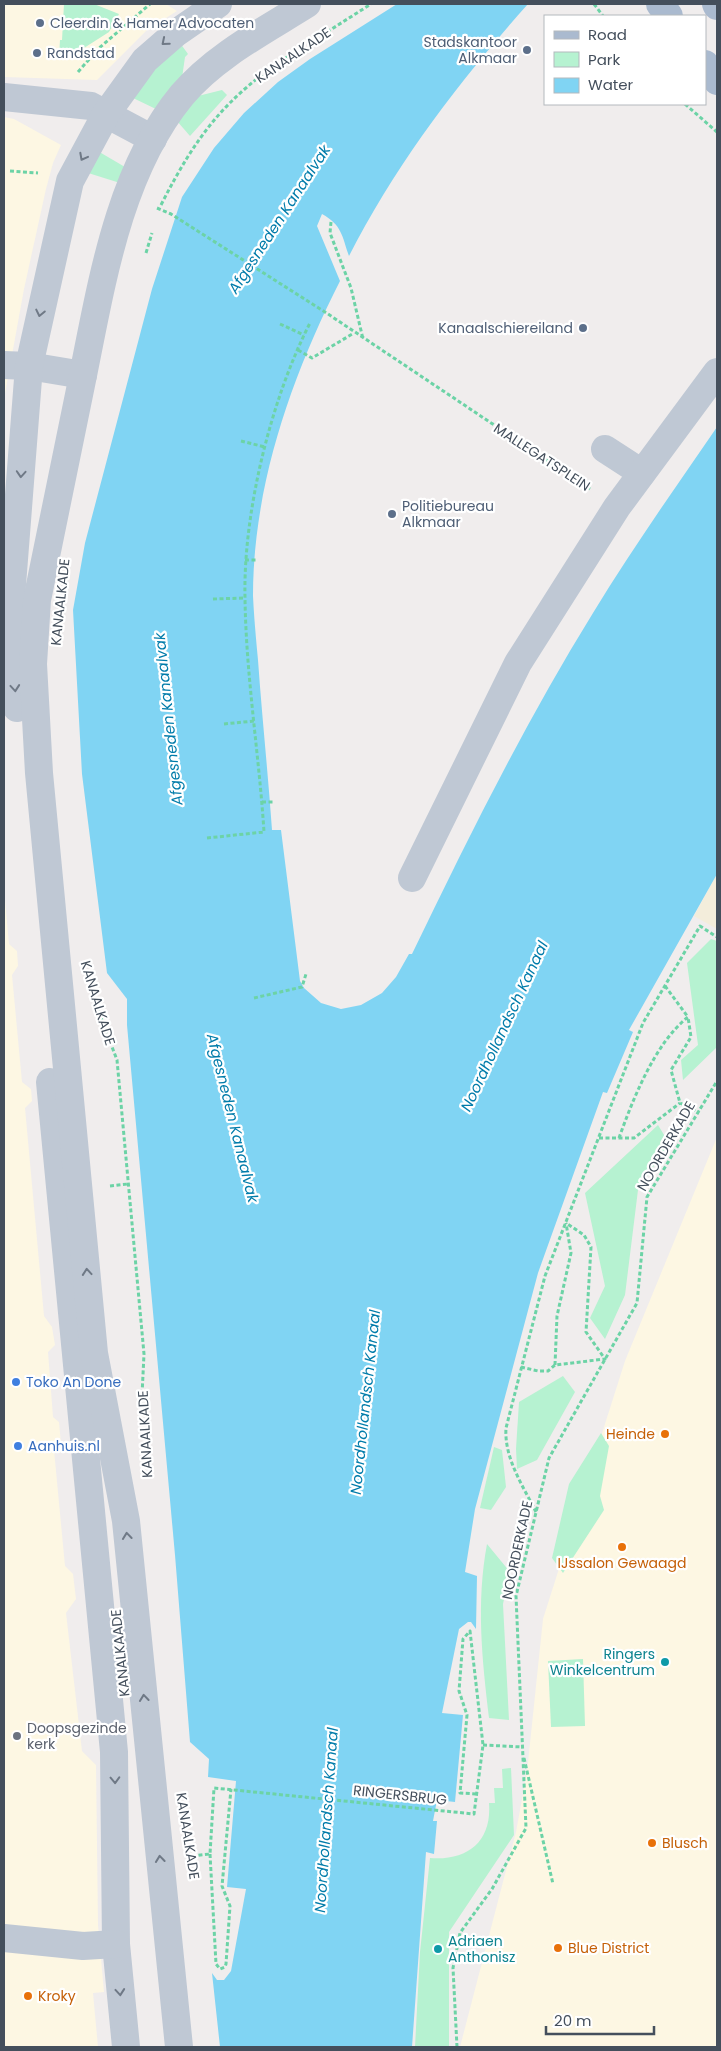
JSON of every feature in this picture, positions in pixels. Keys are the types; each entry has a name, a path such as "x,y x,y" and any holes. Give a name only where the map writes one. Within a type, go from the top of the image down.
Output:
{"main road":[{"path":"660,4 668,15"},
{"path":"706,65 717,81"}],"street":[{"name":"KANAALKADE","path":"179,2047 126,1521 94,1353 42,803 33,673 34,631 37,600 106,261 125,200 153,139 182,95 206,72 233,51 307,4"},
{"path":"126,2047 116,1944 114,1752 8,649 11,598 16,365 70,181 106,114 145,60 206,7"},
{"path":"4,96 91,106 153,139"},
{"path":"16,365 83,375"},
{"path":"412,878 518,663 617,507 717,372"},
{"path":"605,449 642,473"},
{"name":"KANALKAADE","path":"66,1261 102,1475 162,2047"},
{"path":"4,1938 83,1946 116,1944"}],"path":[{"path":"62,102 78,72 98,49 150,4"},
{"name":"KANAALKADE","path":"322,35 371,4"},
{"path":"594,4 602,15"},
{"name":"KANAALKADE","path":"156,218 191,148 220,111 263,73 297,51"},
{"path":"686,105 717,132"},
{"path":"10,171 40,173"},
{"name":"MALLEGATSPLEIN","path":"159,209 171,214 328,314 617,507"},
{"path":"331,222 330,233 351,288 363,339"},
{"path":"145,254 153,227"},
{"path":"207,838 264,832 244,598 245,560 256,483 265,447 298,350 310,323"},
{"path":"280,324 304,335"},
{"path":"298,350 312,358 354,332"},
{"path":"241,441 265,447"},
{"path":"245,560 257,560"},
{"path":"213,599 244,598"},
{"path":"224,724 254,722"},
{"path":"262,802 272,802"},
{"path":"536,1513 510,1458 505,1442 506,1428 545,1276 644,1024 700,926 717,937"},
{"path":"254,998 302,987 306,974"},
{"path":"665,986 688,1017 691,1037 671,1070 680,1103 699,1112"},
{"name":"KANAALKADE","path":"95,1002 117,1060 144,1354 142,1422"},
{"path":"619,1138 656,1055 676,1026 688,1017"},
{"name":"NOORDERKADE","path":"457,2047 454,1968 460,1933 492,1889 526,1828 521,1747 516,1596 549,1458 637,1303 647,1197 717,1082"},
{"path":"599,1138 634,1138 680,1103"},
{"path":"107,1186 128,1184"},
{"path":"522,1367 538,1371 548,1371 555,1365 605,1359 586,1332 591,1247 584,1235 566,1223"},
{"path":"555,1365 557,1316 571,1253 566,1223"},
{"path":"470,1631 483,1745 476,1794 460,1793 467,1715 459,1691 464,1639 470,1631"},
{"path":"483,1745 521,1747 553,1884"},
{"name":"RINGERSBRUG","path":"210,1848 214,1788 474,1814 476,1794"},
{"path":"210,1854 216,1964 220,1969 225,1967 230,1906 222,1886 231,1789"},
{"name":"KANAALKADE","path":"192,1846 194,1865"}],"shaded area":[{"path":"4,4 166,4 177,11 147,30 97,80 4,77"},
{"path":"4,117 14,119 61,145 53,163 46,189 24,289 4,399"},
{"path":"4,889 9,944 17,951 18,966 12,975 22,1082 31,1089 32,1101 25,1108 44,1316 52,1327 55,1345 48,1352 53,1417 59,1422 61,1444 54,1450 65,1566 73,1574 76,1599 66,1613 82,1751 96,1765 98,1925 104,1992 93,1993 98,2047 4,2047"},
{"path":"717,1137 717,2047 460,2047 516,1832 527,1772 543,1619 625,1361"}],"green space":[{"path":"64,4 94,4 119,14 109,32 73,55 59,57"},
{"path":"180,43 188,54 185,57 181,85 158,110 133,98 145,74"},
{"path":"222,90 227,95 190,136 177,121 194,97"},
{"path":"96,150 125,167 120,183 85,172"},
{"path":"711,939 717,941 717,1047 683,1080 681,1060 698,1045 687,963"},
{"path":"658,1125 669,1143 638,1190 625,1295 605,1339 590,1318 605,1286 585,1193"},
{"path":"563,1376 575,1392 537,1460 517,1469 516,1449 519,1402"},
{"path":"601,1433 609,1446 600,1496 604,1510 563,1573 552,1558 569,1484"},
{"path":"494,1447 502,1450 506,1487 491,1510 480,1508"},
{"path":"487,1544 510,1572 503,1604 509,1720 489,1718 481,1631 482,1588"},
{"path":"583,1659 585,1726 551,1727 548,1661"},
{"path":"511,1768 514,1835 449,1932 449,2047 415,2047 420,1952 430,1858 455,1856 466,1852 474,1846 486,1828 489,1817 489,1803 495,1803 494,1788 503,1788 502,1769"}],"sand":[{"path":"717,874 717,929 694,916"}],"water":[{"path":"397,4 528,4 453,93 430,124 387,189 349,256 343,237 334,222 322,214 317,226 340,281 306,356 278,434 260,514 253,596 272,830 281,830 300,981 304,988 321,1003 341,1009 361,1005 382,993 396,977 409,954 412,954 498,781 568,654 623,566 717,427 717,874 629,1030 633,1032 607,1093 603,1092 538,1273 475,1509 465,1572 477,1576 476,1629 471,1622 468,1622 459,1629 442,1713 463,1715 455,1802 437,1800 433,1821 437,1821 434,1854 426,1852 412,2047 220,2047 212,1973 217,1980 224,1980 231,1971 246,1889 227,1887 236,1781 208,1777 209,1759 190,1742 127,1025 127,999 107,973 82,774 73,610 85,543 152,289 182,197 214,148 244,113 278,82 310,59"}],"place":[{"name":"Cleerdin & Hamer Advocaten","path":"40,23"},
{"name":"Stadskantoor Alkmaar","path":"527,50"},
{"name":"Randstad","path":"37,53"},
{"name":"Kanaalschiereiland","path":"583,328"},
{"name":"Politiebureau Alkmaar","path":"392,514"},
{"name":"Toko An Done","path":"16,1382"},
{"name":"Heinde","path":"665,1434"},
{"name":"Aanhuis.nl","path":"18,1446"},
{"name":"IJssalon Gewaagd","path":"622,1547"},
{"name":"Ringers Winkelcentrum","path":"665,1662"},
{"name":"Doopsgezinde kerk","path":"17,1736"},
{"name":"Blusch","path":"652,1843"},
{"name":"Blue District","path":"558,1948"},
{"name":"Adriaen Anthonisz","path":"438,1949"},
{"name":"Kroky","path":"28,1996"}],"water label":[{"name":"Afgesneden Kanaalvak","path":"279,219"},
{"name":"Afgesneden Kanaalvak","path":"168,719"},
{"name":"Noordhollandsch Kanaal","path":"504,1026"},
{"name":"Afgesneden Kanaalvak","path":"233,1118"},
{"name":"Noordhollandsch Kanaal","path":"365,1402"},
{"name":"Noordhollandsch Kanaal","path":"326,1820"}]}
